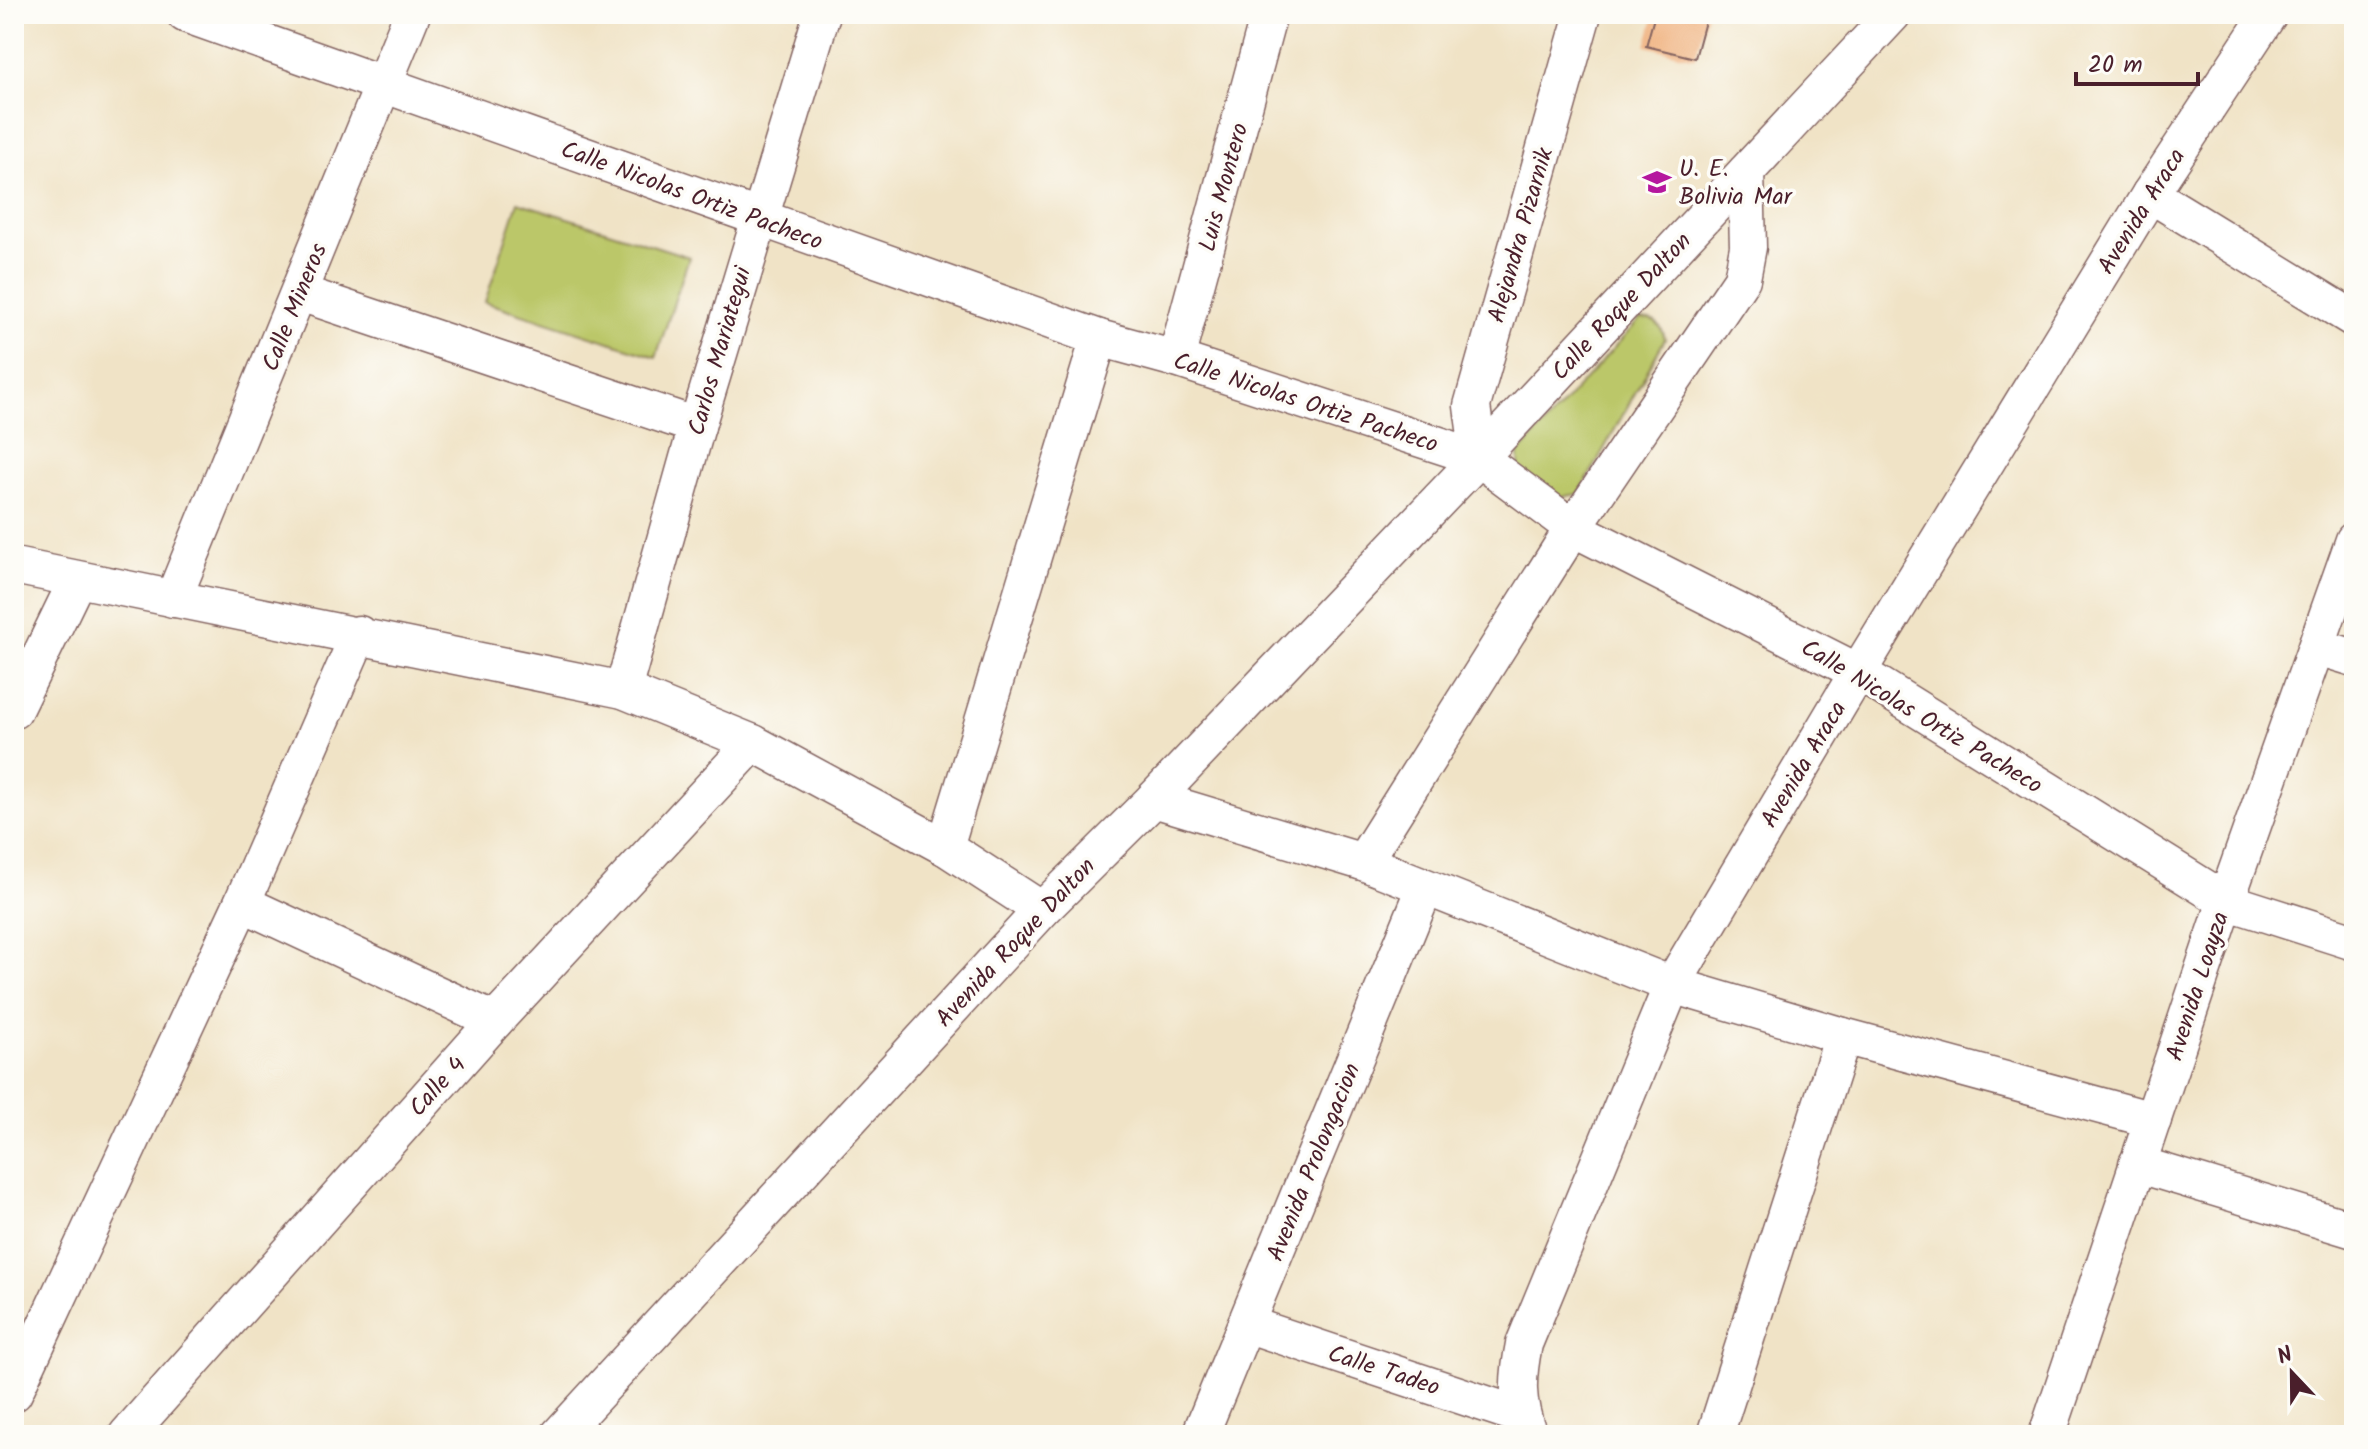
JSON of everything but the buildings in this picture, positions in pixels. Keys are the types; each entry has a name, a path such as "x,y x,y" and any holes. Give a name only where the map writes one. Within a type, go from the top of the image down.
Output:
{"street":[{"name":"Calle Nicolas Ortiz Pacheco","path":"185,14 1099,338 1176,359 1479,458 1573,528 1858,672 2226,901 2354,942"},
{"name":"Calle Mineros","path":"173,599 412,14"},
{"name":"Carlos Mariategui","path":"623,690 697,426 822,14"},
{"name":"Luis Montero","path":"1176,359 1269,14"},
{"name":"Alejandra Pizarnik","path":"1479,458 1472,406 1583,14"},
{"name":"Calle Roque Dalton","path":"1479,458 1893,14"},
{"name":"Avenida Araca","path":"1525,1425 1517,1380 1524,1344 1672,985 1858,672 2150,194 2269,14"},
{"path":"1363,862 1573,528 1742,279 1748,247 1746,172"},
{"path":"2150,194 2354,319"},
{"path":"300,293 697,426"},
{"path":"945,847 1099,338"},
{"name":"Avenida Roque Dalton","path":"559,1435 1042,910 1154,799 1479,458"},
{"name":"Avenida Loayza","path":"2052,1434 2137,1164 2354,540"},
{"path":"14,566 623,690 753,743 945,847 1042,910"},
{"path":"14,710 77,580"},
{"path":"14,1393 242,903 359,634"},
{"path":"2318,647 2354,658"},
{"name":"Calle 4","path":"127,1435 495,1021 753,743"},
{"path":"1154,799 1363,862 1672,985 1843,1036 2153,1120"},
{"name":"Avenida Prolongacion","path":"1200,1435 1425,888"},
{"path":"242,903 495,1021"},
{"path":"1715,1435 1843,1036"},
{"path":"2137,1164 2354,1230"},
{"name":"Calle Tadeo","path":"1246,1324 1525,1425"}],"green space":[{"path":"518,202 689,257 656,357 485,302"},
{"path":"1640,319 1657,323 1665,339 1579,494 1559,497 1519,469 1519,453"}],"place":[{"name":"U. E. Bolivia Mar","path":"1657,182"}]}
